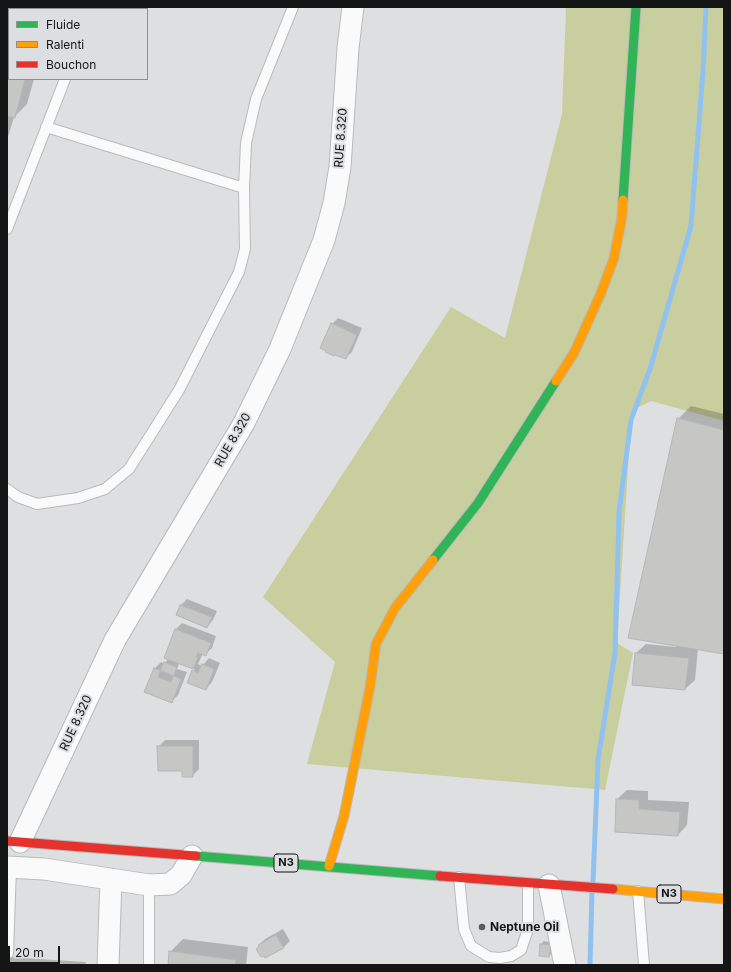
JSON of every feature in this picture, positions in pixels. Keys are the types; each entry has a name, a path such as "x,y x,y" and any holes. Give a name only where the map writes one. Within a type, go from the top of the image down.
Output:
{"main road":[{"path":"329,866 344,816 370,686 376,644 396,608 478,503 574,352 601,293 614,258 622,217 636,7"},
{"name":"N3","path":"14,841 724,899"}],"street":[{"name":"RUE 8.320","path":"14,841 115,640 244,423 280,349 324,240 334,203 340,168 348,48 353,7"},
{"path":"9,867 44,869 149,885 170,884 181,875 192,856"},
{"path":"108,965 111,879"},
{"path":"557,885 565,965"}],"lane":[{"path":"7,489 18,497 38,504 78,498 105,489 129,469 180,390 239,272 245,249 244,188 246,143 256,100 293,7"},
{"path":"7,229 65,80"},
{"path":"46,127 244,188"},
{"path":"8,953 9,867"},
{"path":"459,877 464,929 471,946 489,957 500,958 511,956 521,950 528,929 528,883"},
{"path":"149,885 149,965"},
{"path":"638,891 644,965"}],"green space":[{"path":"566,7 724,7 724,421 651,401 633,410 631,420 617,643 633,653 605,790 307,764 335,662 263,597 451,307 505,338 562,114"}],"building":[{"path":"7,7 45,7 8,8 8,80 25,80 15,118 7,116"},
{"path":"331,323 357,335 346,359 335,355 334,356 320,348"},
{"path":"677,418 724,430 724,654 628,638"},
{"path":"180,605 212,617 207,628 176,615"},
{"path":"175,629 211,643 206,656 198,653 193,669 164,658"},
{"path":"635,653 689,658 685,690 632,685"},
{"path":"164,662 177,667 171,682 158,677"},
{"path":"202,664 214,669 206,690 187,683 192,670 198,673"},
{"path":"154,668 181,679 172,703 144,692"},
{"path":"157,746 193,746 193,777 182,777 182,771 158,771"},
{"path":"616,799 639,800 639,809 680,812 678,836 615,832"},
{"path":"276,935 284,948 265,958 264,956 261,957 256,949 259,947 258,945"},
{"path":"540,944 551,945 549,957 539,956"},
{"path":"169,951 236,960 235,965 168,965"}],"waterway":[{"path":"593,882 598,760 615,653 619,512 631,420 650,369 691,226 703,71 706,7"},
{"path":"590,965 592,892"}],"traffic: fast":[{"path":"623,200 636,7"},
{"path":"433,560 478,503 556,381"},
{"path":"196,856 440,876"}],"traffic: slow":[{"path":"556,381 574,353 601,293 614,258 622,217 623,200"},
{"path":"329,866 344,816 370,687 376,644 395,608 433,560"},
{"path":"613,889 724,899"}],"traffic: jam":[{"path":"7,841 196,856"},
{"path":"440,876 613,889"}],"place":[{"name":"Neptune Oil","path":"482,927"}]}
